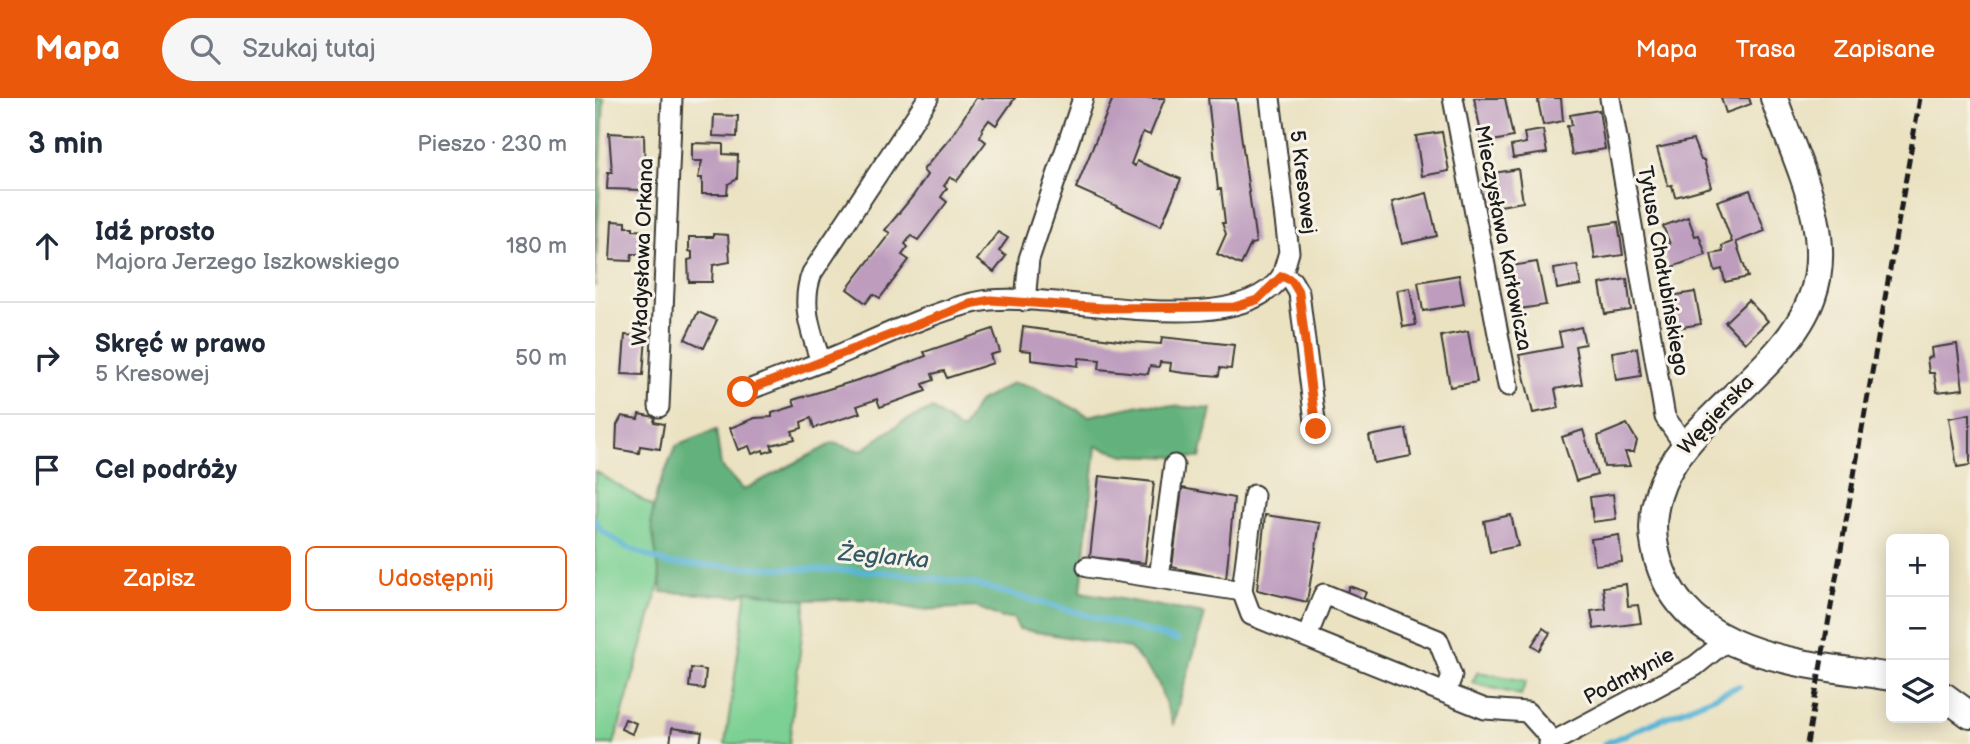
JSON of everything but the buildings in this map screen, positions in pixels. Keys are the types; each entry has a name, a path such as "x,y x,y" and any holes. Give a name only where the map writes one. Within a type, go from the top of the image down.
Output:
{"main road":[{"name":"Węgierska","path":"1774,98 1814,214 1818,271 1812,296 1799,323 1779,348 1685,446 1662,484 1655,508 1653,534 1656,553 1661,572 1675,595 1700,622 1726,641 1777,658 1886,676"},
{"path":"1949,700 1970,715"}],"street":[{"name":"Władysława Orkana","path":"659,407 672,98"},
{"path":"821,362 807,316 806,298 812,273 928,98"},
{"path":"1025,301 1029,259 1083,98"},
{"name":"5 Kresowej","path":"1270,98 1289,252 1282,276"},
{"name":"Mieczysława Karłowicza","path":"1453,98 1508,386"},
{"name":"Tytusa Chałubińskiego","path":"1610,98 1665,417 1685,446"},
{"path":"743,392 970,304 991,300 1104,308 1234,307 1257,300 1282,276 1292,281 1299,293 1316,429"},
{"path":"1159,578 1174,465"},
{"path":"1254,495 1242,591 1251,615 1485,709 1527,712 1551,743"},
{"path":"1087,567 1242,591"},
{"path":"1307,637 1324,594 1439,640 1452,676 1446,692"},
{"name":"Podmłynie","path":"1551,743 1695,666 1726,641"}],"green space":[{"path":"595,98 604,98 595,287"},
{"path":"1013,383 1033,387 1089,416 1145,404 1211,409 1200,458 1125,455 1096,446 1081,592 1205,614 1173,724 1157,680 1130,648 1019,629 1013,618 1002,618 977,607 919,610 868,599 806,600 747,591 738,596 662,592 651,521 657,491 676,446 716,430 721,466 743,490 833,443 861,451 902,422 932,409 962,431 978,402"},
{"path":"595,471 652,506 671,543 614,744 595,744"},
{"path":"747,591 806,600 789,744 725,744"},
{"path":"1478,671 1526,681 1521,695 1472,683"}],"waterway":[{"name":"Żeglarka","path":"595,520 601,530 624,546 668,564 884,572 974,584 1177,640"},
{"path":"1604,744 1739,686"}],"railway":[{"path":"1807,744 1920,98"}],"route":[{"path":"743,392 970,304 991,300 1104,308 1203,310 1234,307 1257,300 1282,276 1292,281 1299,293 1316,429"}]}
